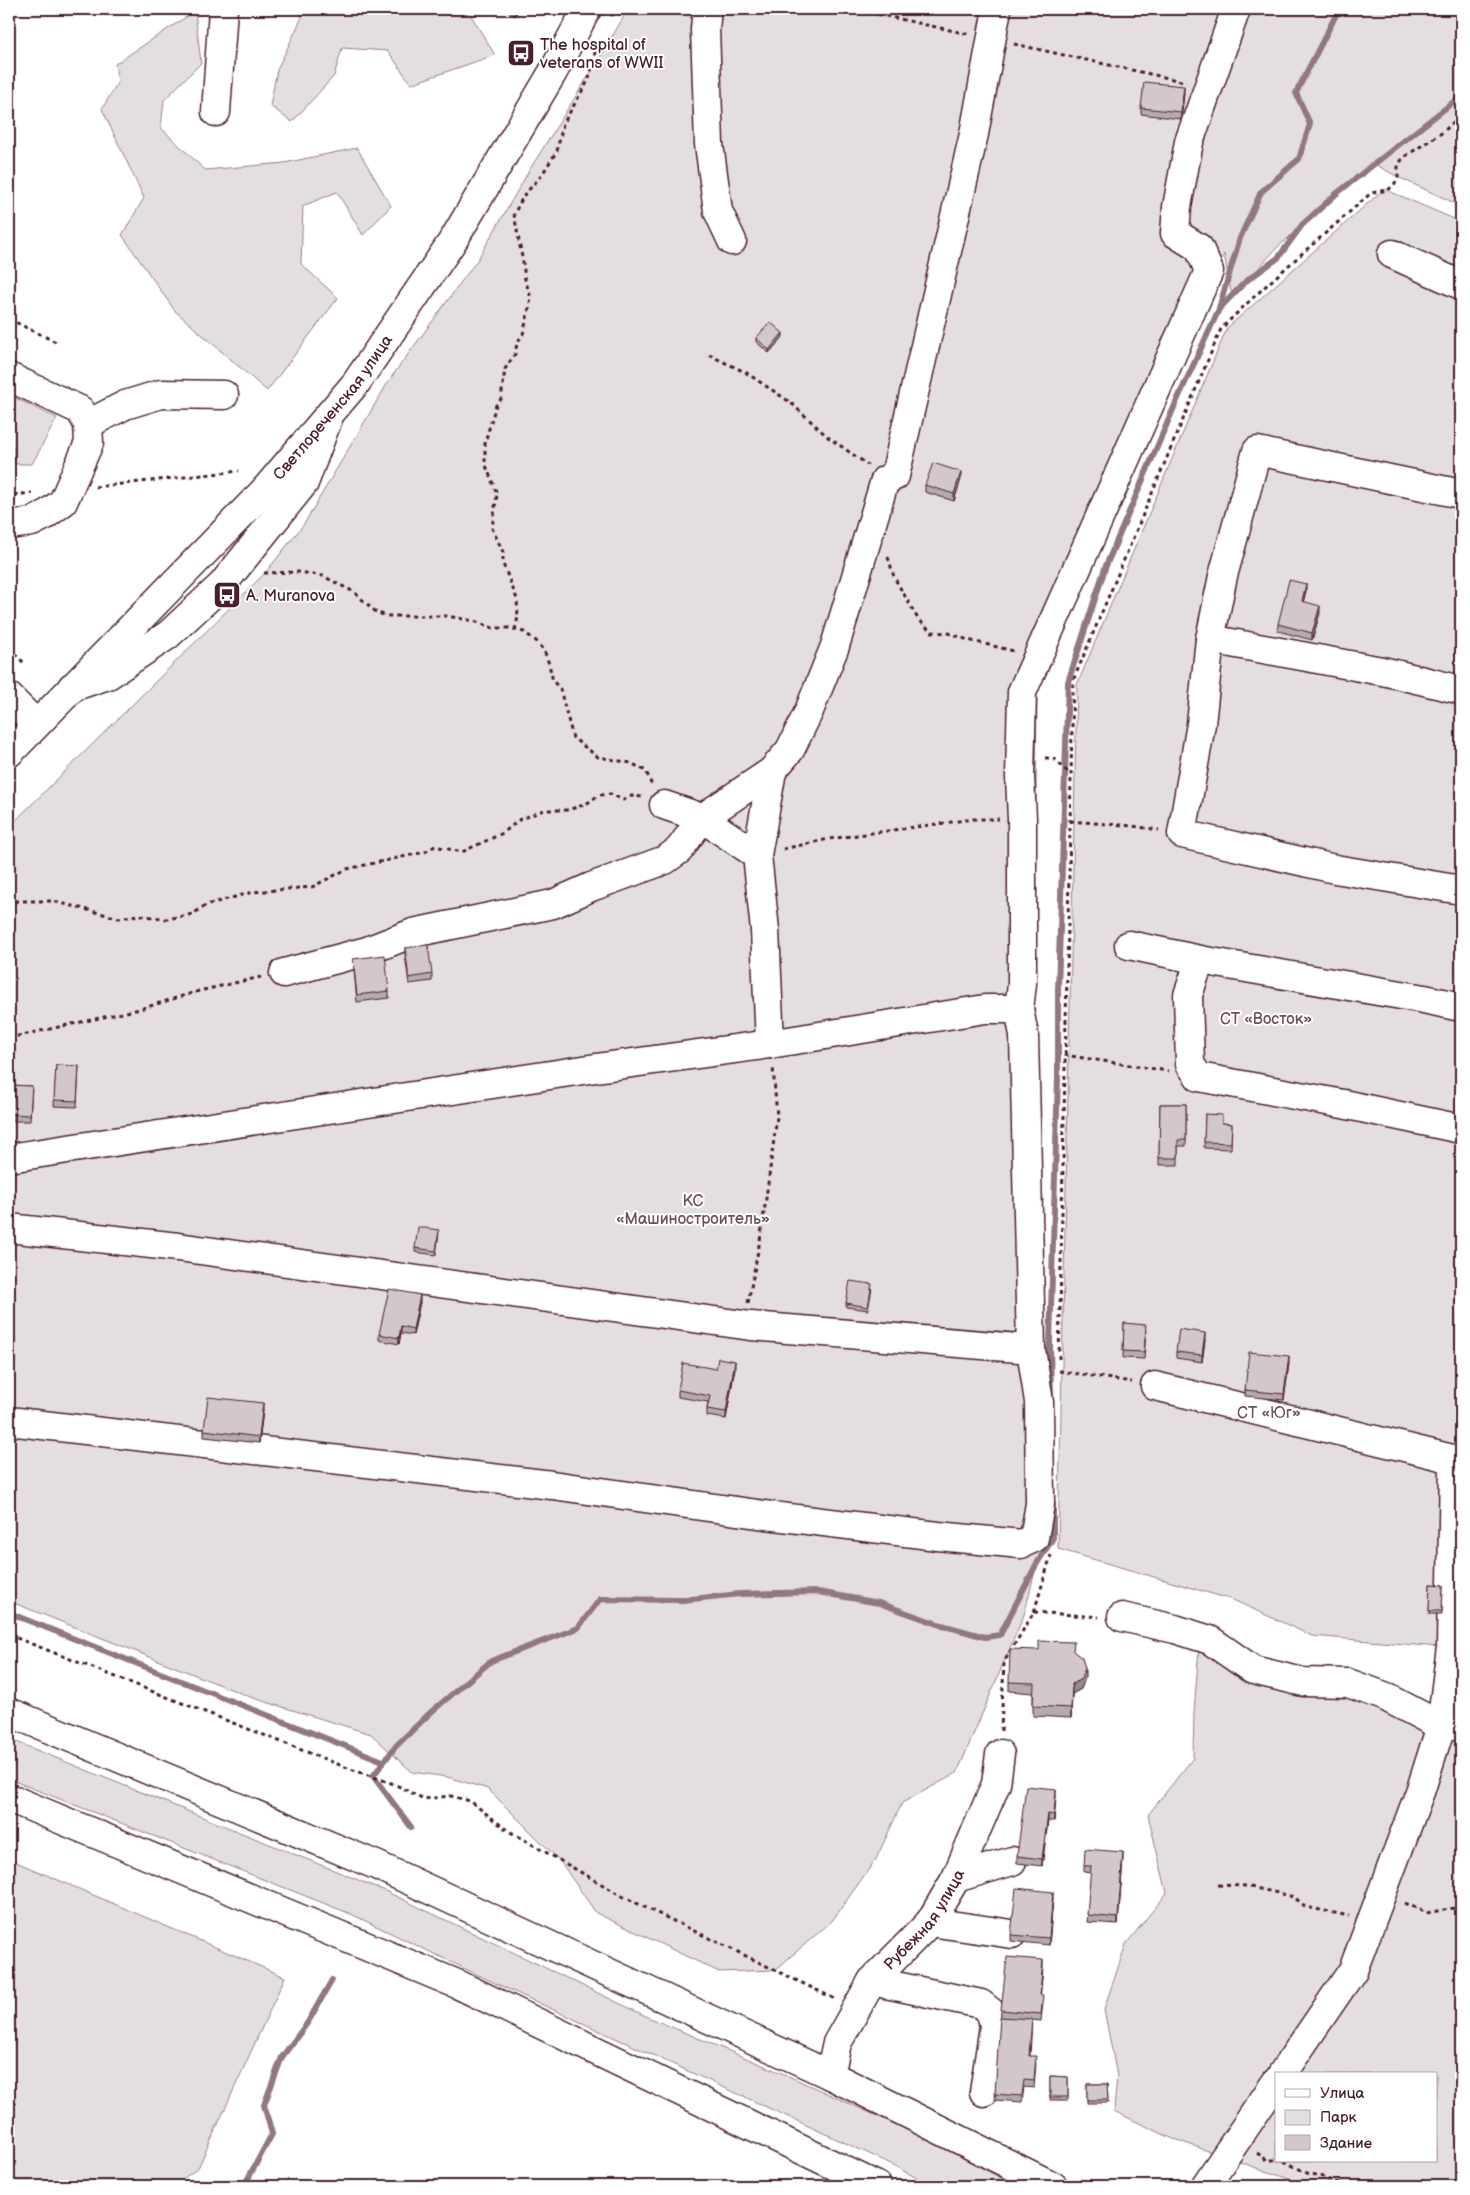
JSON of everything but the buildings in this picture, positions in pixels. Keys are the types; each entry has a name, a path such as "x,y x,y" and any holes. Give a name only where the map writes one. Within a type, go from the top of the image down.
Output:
{"main road":[{"path":"216,112 223,9"},
{"path":"708,9 705,29 709,144 718,211 732,240"},
{"path":"284,972 367,951 413,934 553,904 591,887 665,860 679,850 702,818 772,771 790,750 809,712 835,646 885,480 895,476 974,134 997,9"},
{"path":"9,1421 552,1485 765,1515 1021,1544 1034,1538 1040,1504 1039,1402 1031,1349 1024,1035 1019,1009 1022,984 1022,819 1020,777 1022,692 1209,271 1199,248 1175,233 1177,207 1189,142 1236,9"},
{"name":"Светлореченская улица","path":"9,753 264,492 329,416 356,382 454,239 553,72 599,13"},
{"path":"1392,254 1461,285"},
{"path":"9,377 80,410 88,424 90,443 62,502 44,516 32,522 9,525"},
{"path":"88,424 125,405 162,394 224,395"},
{"path":"72,687 108,675 160,640 222,585 304,483 329,416"},
{"path":"1461,494 1257,452 1223,576 1210,639 1201,724 1182,834 1334,869 1461,890"},
{"path":"1210,639 1387,672 1461,690"},
{"path":"9,697 36,724"},
{"path":"770,1044 765,930 757,855 772,771"},
{"path":"662,802 702,818 757,855"},
{"path":"1129,945 1200,960 1424,998 1461,1007"},
{"path":"1200,960 1188,995 1190,1064 1198,1077 1343,1104 1461,1129"},
{"path":"9,1158 596,1068 770,1044 985,1009 1019,1009"},
{"path":"9,1228 178,1247 744,1325 1031,1349"},
{"path":"1155,1386 1458,1460 1451,1725 1421,1790 1353,1970 1283,2072"},
{"path":"1122,1617 1175,1629 1210,1640 1253,1670 1303,1682 1348,1683 1384,1696 1451,1725"},
{"path":"9,1712 376,1865 830,2075 1053,2186"},
{"name":"Рубежная улица","path":"830,2075 837,2043 872,1981 930,1922 956,1878 996,1784 1000,1754"},
{"path":"9,1798 457,1984 877,2186"},
{"path":"956,1878 1012,1861"},
{"path":"930,1922 1012,1934"},
{"path":"872,1981 981,2004 991,2012 994,2026 984,2092"},
{"path":"1205,2186 1275,2083"}],"path":[{"path":"599,13 615,9"},
{"path":"854,9 1209,87"},
{"path":"515,630 518,617 517,599 504,564 503,552 492,528 492,521 496,510 496,488 485,463 485,442 490,423 496,405 501,399 505,369 516,354 517,343 523,334 530,301 514,214 524,195 541,176 557,151 563,124 589,79 598,40"},
{"path":"1058,1380 1073,681 1221,329 1251,298 1276,279 1371,193 1388,190 1394,185 1398,177 1398,165 1404,156 1443,132 1461,114"},
{"path":"9,319 56,342"},
{"path":"709,355 745,372 790,402 828,437 867,464 885,480"},
{"path":"9,448 13,495 239,470"},
{"path":"870,527 887,555 894,577 918,619 932,632 949,633 968,640 1004,647 1036,660"},
{"path":"257,575 266,572 300,572 323,576 329,581 354,592 376,612 386,616 447,616 474,621 493,628 524,632 544,650 553,681 560,688 573,738 598,757 631,763 646,772 662,802"},
{"path":"9,648 25,664"},
{"path":"1060,764 1072,775"},
{"path":"9,907 17,901 53,901 119,918 138,915 167,919 193,914 206,905 253,892 312,887 347,869 425,852 435,846 462,852 503,833 519,820 544,810 568,810 586,804 599,795 611,794 623,800 631,796 662,802"},
{"path":"757,855 829,839 973,819 1022,819"},
{"path":"1070,821 1132,826 1182,834"},
{"path":"9,1038 140,1009 199,990 284,972"},
{"path":"744,1325 761,1235 777,1117 770,1044"},
{"path":"1064,1055 1138,1065 1198,1077"},
{"path":"1059,1371 1155,1386"},
{"path":"1000,1754 1004,1662 1034,1612 1051,1553"},
{"path":"1034,1612 1122,1617"},
{"path":"9,1635 387,1781 424,1799 451,1796 470,1801 507,1830 624,1897 856,2009"},
{"path":"1218,1885 1246,1886 1294,1897 1306,1907 1372,1918 1405,1902 1426,1913 1461,1907"},
{"path":"1286,2162 1306,2173 1321,2176 1335,2183 1356,2186"}],"green space":[{"path":"297,9 467,9 495,55 411,84 388,51 342,48 334,76 292,122 270,106 277,70 302,17"},
{"name":"КС «Машиностроитель»","path":"628,9 1461,9 1461,206 1398,177 1371,162 1277,248 1232,297 1224,254 1037,688 1034,1006 1040,1551 1024,1615 957,1773 902,1803 876,1859 832,1921 775,1970 719,1972 596,1913 560,1861 488,1789 447,1777 412,1772 371,1734 253,1698 9,1601 9,827 266,572 304,524 390,379 478,259 530,169 601,56"},
{"path":"195,11 201,63 164,100 161,128 205,170 284,163 357,148 391,206 363,235 337,192 303,206 301,264 338,298 267,391 175,311 122,235 144,198 102,109 118,82 115,64"},
{"name":"СТ «Восток»","path":"1384,189 1461,222 1461,1649 1312,1636 1233,1600 1058,1549 1077,685 1227,328"},
{"path":"9,395 57,418 32,464 15,464 9,418"},
{"path":"1199,1647 1348,1683 1461,1724 1461,2186 1309,2186 1171,2138 1114,2111 1117,2076 1104,2009 1126,1944 1167,1893 1148,1815 1193,1758"},
{"path":"9,1739 383,1890 650,2018 784,2074 908,2130 1017,2186 932,2186 885,2161 497,1984 351,1914 9,1779"},
{"path":"9,1859 285,1977 198,2168 173,2186 9,2186"}],"waterway":[{"path":"1219,308 1240,238 1261,192 1299,159 1310,124 1296,93 1339,9"},
{"path":"1051,1396 1050,1343 1058,1077 1058,990 1068,682 1105,568 1175,405 1219,309 1246,281 1278,258 1302,225 1336,194 1461,96"},
{"path":"411,1827 373,1776 396,1746 430,1713 491,1661 578,1628 600,1599 682,1600 740,1594 818,1592 879,1603 938,1624 985,1637 1000,1635 1036,1565 1053,1538 1053,1504"},
{"path":"9,1613 383,1761"},
{"path":"244,2186 272,2134 264,2105 282,2057 308,2022 332,1980"}],"place":[{"name":"The hospital of veterans of WWII","path":"521,53"},
{"name":"A. Muranova","path":"227,595"}],"park label":[{"name":"СТ «Юг»","path":"1269,1412"}]}
